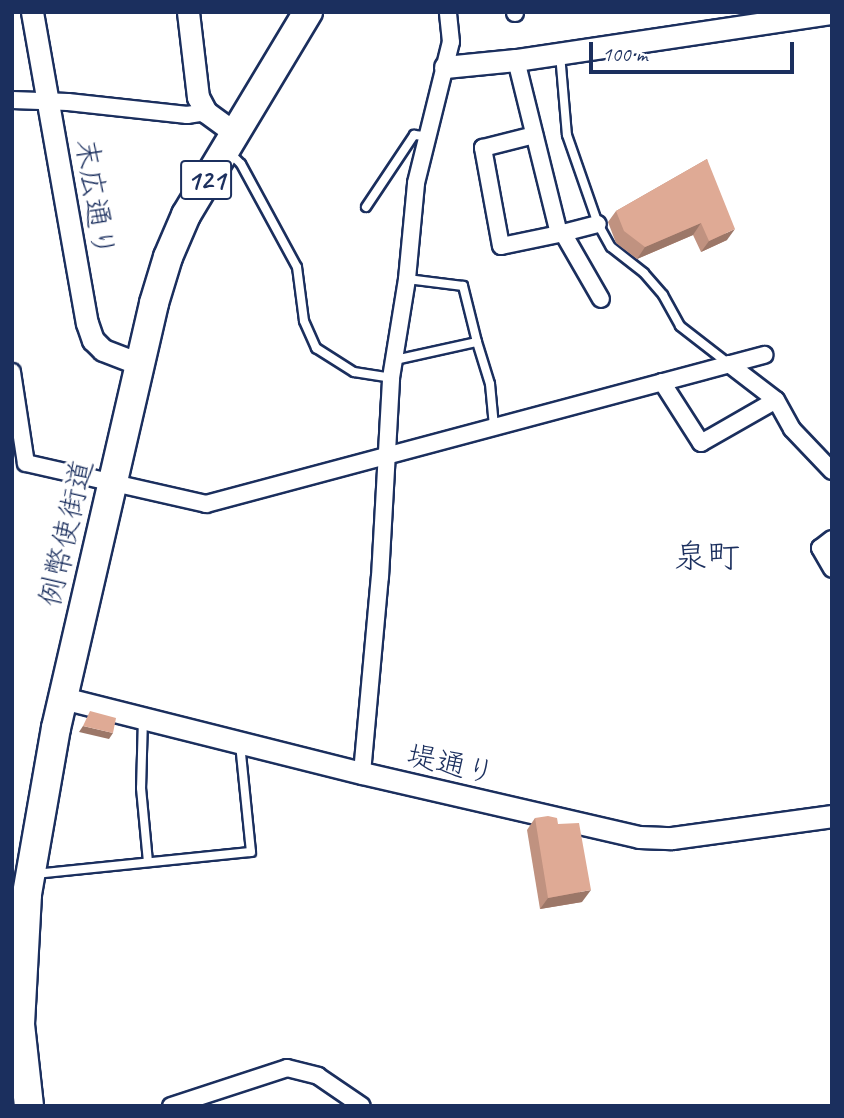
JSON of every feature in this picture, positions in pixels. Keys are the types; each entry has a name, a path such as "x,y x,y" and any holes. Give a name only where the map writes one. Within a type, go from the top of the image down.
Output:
{"highway":[{"name":"例幣使街道","path":"29,1106 20,1024 31,874 62,698 140,364 168,257 186,215 308,12"}],"street":[{"name":"末広通り","path":"32,12 80,289 90,332 103,350 140,364"},
{"path":"188,12 198,97 206,112 230,140"},
{"path":"362,773 380,577 384,457 391,378 407,279 416,183 425,136 451,42 448,12"},
{"path":"446,67 560,54 762,18 832,13"},
{"path":"516,60 561,233 601,299"},
{"path":"12,100 187,115 206,112"},
{"path":"534,135 482,148 501,247 598,224"},
{"path":"12,372 26,463 206,503 764,355"},
{"path":"729,364 776,400 792,429 832,471"},
{"path":"662,382 701,443 776,400"},
{"path":"832,539 820,548 832,569"},
{"name":"堤通り","path":"62,698 362,773 639,837 672,838 832,816"},
{"path":"171,1106 287,1068 318,1076 362,1106"}],"lane":[{"path":"560,54 567,135 598,224 611,247 644,273 663,295 680,326 729,364"},
{"path":"366,208 414,135 425,136"},
{"path":"230,140 297,267 304,321 316,348 354,372 391,378"},
{"path":"407,279 463,286 490,384 494,426"},
{"path":"395,360 477,342"},
{"path":"143,718 141,788 148,862"},
{"path":"31,874 251,852 239,741"}],"building":[{"path":"707,159 735,229 709,241 701,223 645,247 624,231 616,211"},
{"path":"90,711 116,718 113,733 83,726"},
{"path":"535,818 557,818 558,824 579,823 591,890 548,898"}],"district":[{"name":"泉町","path":"707,557"}]}
